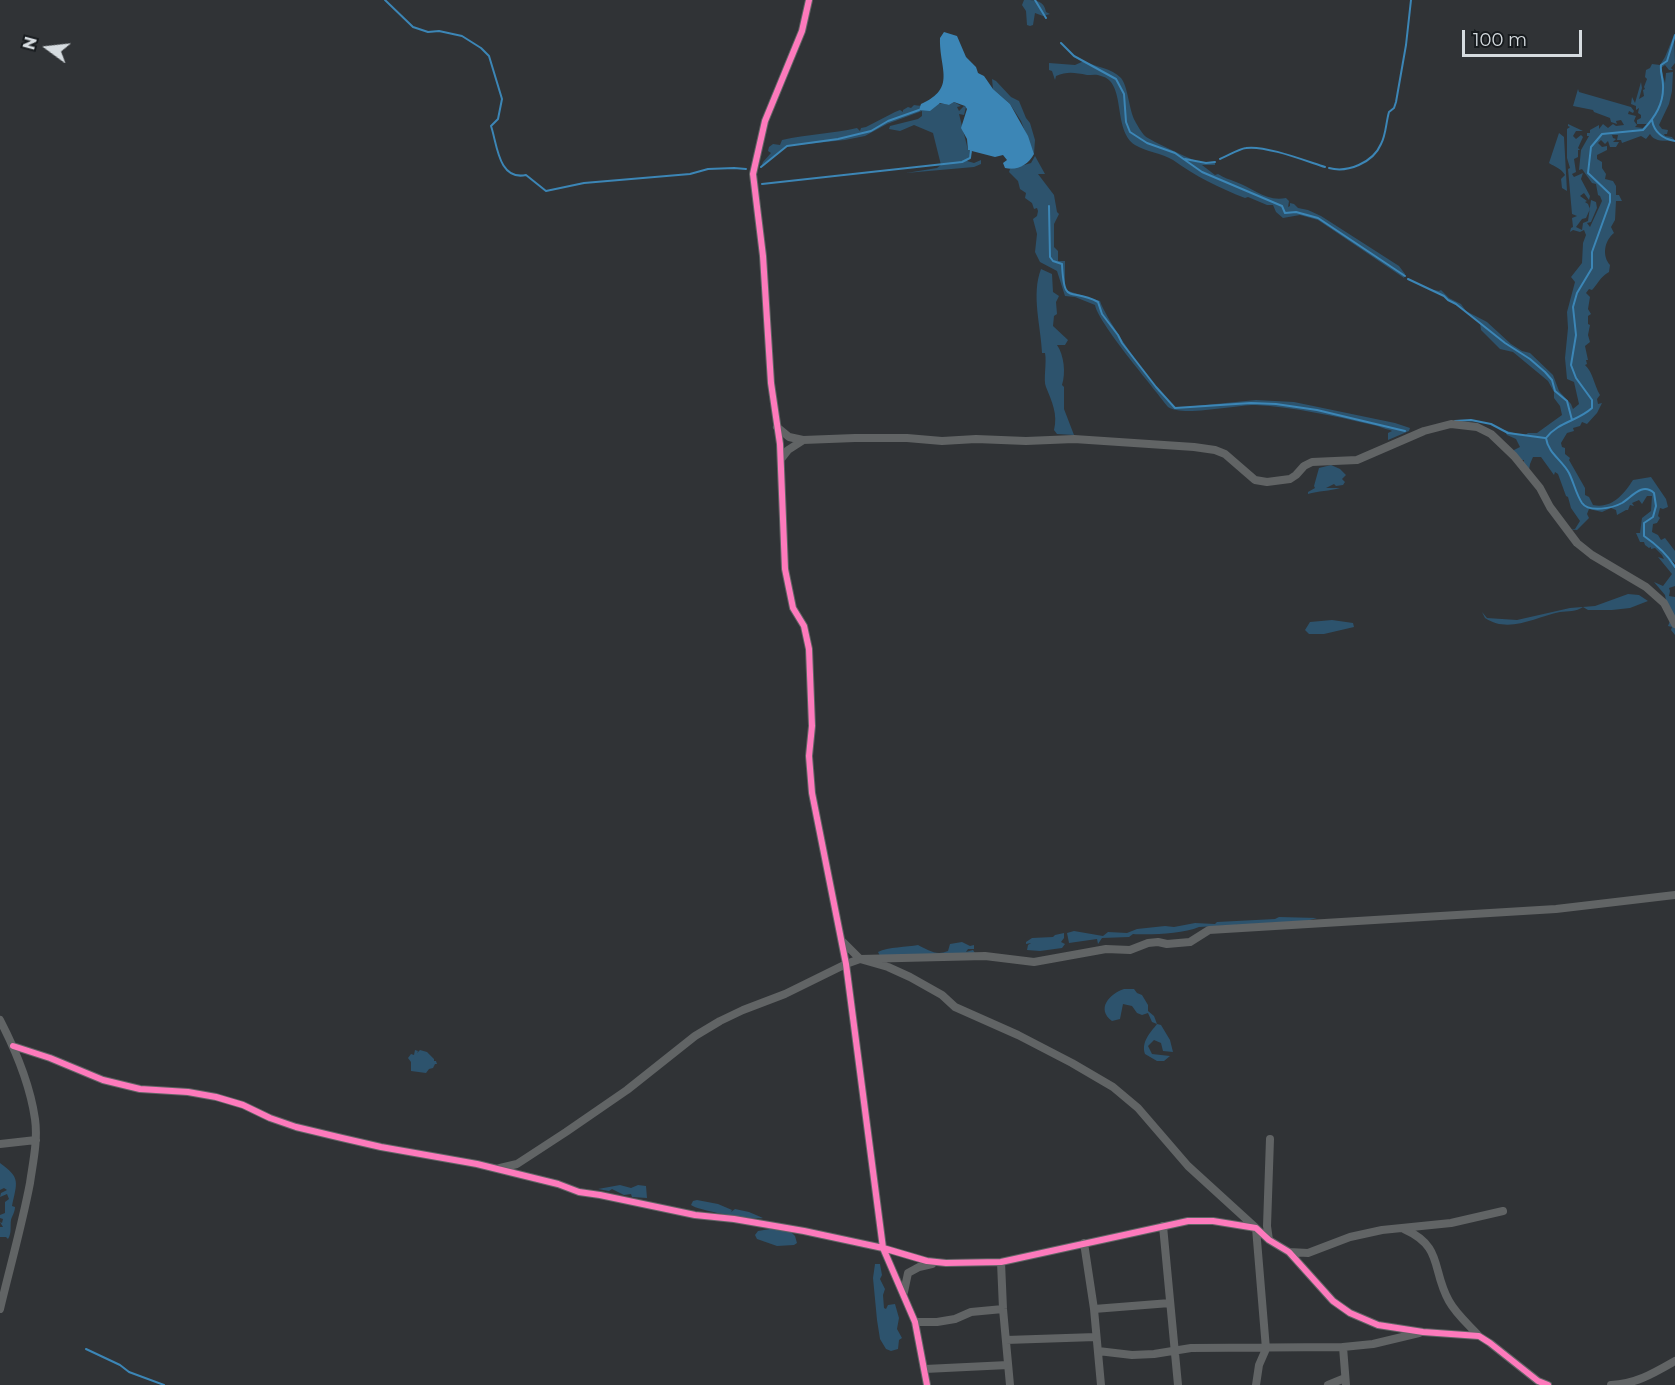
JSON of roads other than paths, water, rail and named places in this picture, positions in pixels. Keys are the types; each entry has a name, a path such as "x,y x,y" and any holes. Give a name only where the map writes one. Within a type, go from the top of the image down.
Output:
{"street":[{"path":"809,0 796,47 765,121 753,174 763,256 771,383 781,459 785,569 793,608 804,626 809,649 812,726 809,756 812,793 846,964 883,1248 915,1322 927,1385"},
{"path":"777,427 789,437 803,440 855,438 1026,441 1074,439 1194,447 1225,454 1255,480 1267,482 1290,479 1311,462 1357,460 1416,433 1451,424 1477,427 1491,434 1514,456 1540,488 1550,507 1577,543 1592,555 1646,587 1664,603 1675,624"},
{"path":"781,459 788,450 803,440"},
{"path":"496,1169 517,1164 542,1148 627,1090 695,1036 743,1010 785,994 860,959 985,957 1034,962 1106,949 1130,950 1148,943 1190,942 1209,930 1548,909 1675,895"},
{"path":"841,940 860,959 888,967 910,977 942,994 954,1007 1072,1062 1113,1087 1137,1108 1188,1166 1269,1240 1289,1252 1333,1301 1350,1313 1378,1325 1423,1332 1479,1336"},
{"path":"0,1020 13,1046 31,1099 36,1140 24,1215 0,1309"},
{"path":"13,1046 50,1058 103,1080 140,1089 188,1092 216,1097 301,1128 381,1147 496,1169 558,1184 579,1192 695,1215 804,1231 883,1248 927,1261 1001,1262 1188,1221 1213,1221 1256,1228"},
{"path":"1269,1240 1267,1226 1270,1139"},
{"path":"0,1144 36,1140"},
{"path":"1289,1252 1308,1253 1350,1237 1382,1230 1451,1223 1503,1211"},
{"path":"1163,1226 1178,1385"},
{"path":"1256,1228 1266,1349 1259,1365 1256,1385"},
{"path":"1402,1228 1426,1242 1432,1250 1450,1303 1479,1336 1538,1381 1548,1385"},
{"path":"1084,1243 1094,1309 1101,1385"},
{"path":"904,1294 905,1279 908,1273 919,1266 939,1262"},
{"path":"1001,1262 1010,1385"},
{"path":"1094,1309 1170,1302"},
{"path":"915,1322 937,1322 982,1310 1003,1309"},
{"path":"1098,1352 1132,1355 1191,1348 1343,1347 1373,1344 1423,1332"},
{"path":"1006,1340 1096,1337"},
{"path":"1328,1385 1345,1381 1343,1347"},
{"path":"1611,1385 1637,1381 1675,1361"},
{"path":"925,1370 1008,1365"}],"waterway":[{"path":"385,0 413,27 428,32 439,31 462,36 489,56 502,99 498,119 491,126 500,159 510,172 526,175 546,191 584,183 690,174 708,169 746,169"},
{"path":"1035,0 1046,18"},
{"path":"1329,168 1344,169 1359,165 1372,156 1381,144 1389,112 1394,108 1396,102 1411,0"},
{"path":"1675,35 1667,61 1661,65 1662,98 1651,120 1643,130 1602,134 1591,147 1588,173 1610,194 1610,202 1592,252 1592,268 1577,293 1573,307 1576,335 1571,365 1576,378 1592,400 1592,408 1556,428 1546,438 1549,448 1569,473 1580,500 1585,506 1595,509 1613,507 1641,490 1650,490 1654,493 1656,506 1653,517 1644,523 1644,536 1661,550 1675,567"},
{"path":"1061,43 1074,56 1116,79 1124,94 1126,122 1130,132 1147,143 1175,153 1202,172 1282,206 1285,213 1296,212 1318,218 1405,276"},
{"path":"761,167 787,146 838,139 871,131 888,121 919,110"},
{"path":"1652,120 1660,134 1675,141"},
{"path":"1220,159 1243,149 1254,148 1285,154 1325,167"},
{"path":"762,184 962,162 970,158 971,150"},
{"path":"1185,159 1206,163 1215,162"},
{"path":"1049,206 1050,257 1053,261 1062,264 1067,291 1070,294 1098,302 1102,314 1122,343 1175,408 1251,403 1276,404 1317,410 1405,431"},
{"path":"1408,279 1444,296 1505,343 1530,359 1545,372 1552,380 1555,391 1567,401 1572,420"},
{"path":"1455,421 1471,420 1491,424 1508,433 1545,438"},
{"path":"86,1349 120,1365 129,1372 164,1385"}]}
